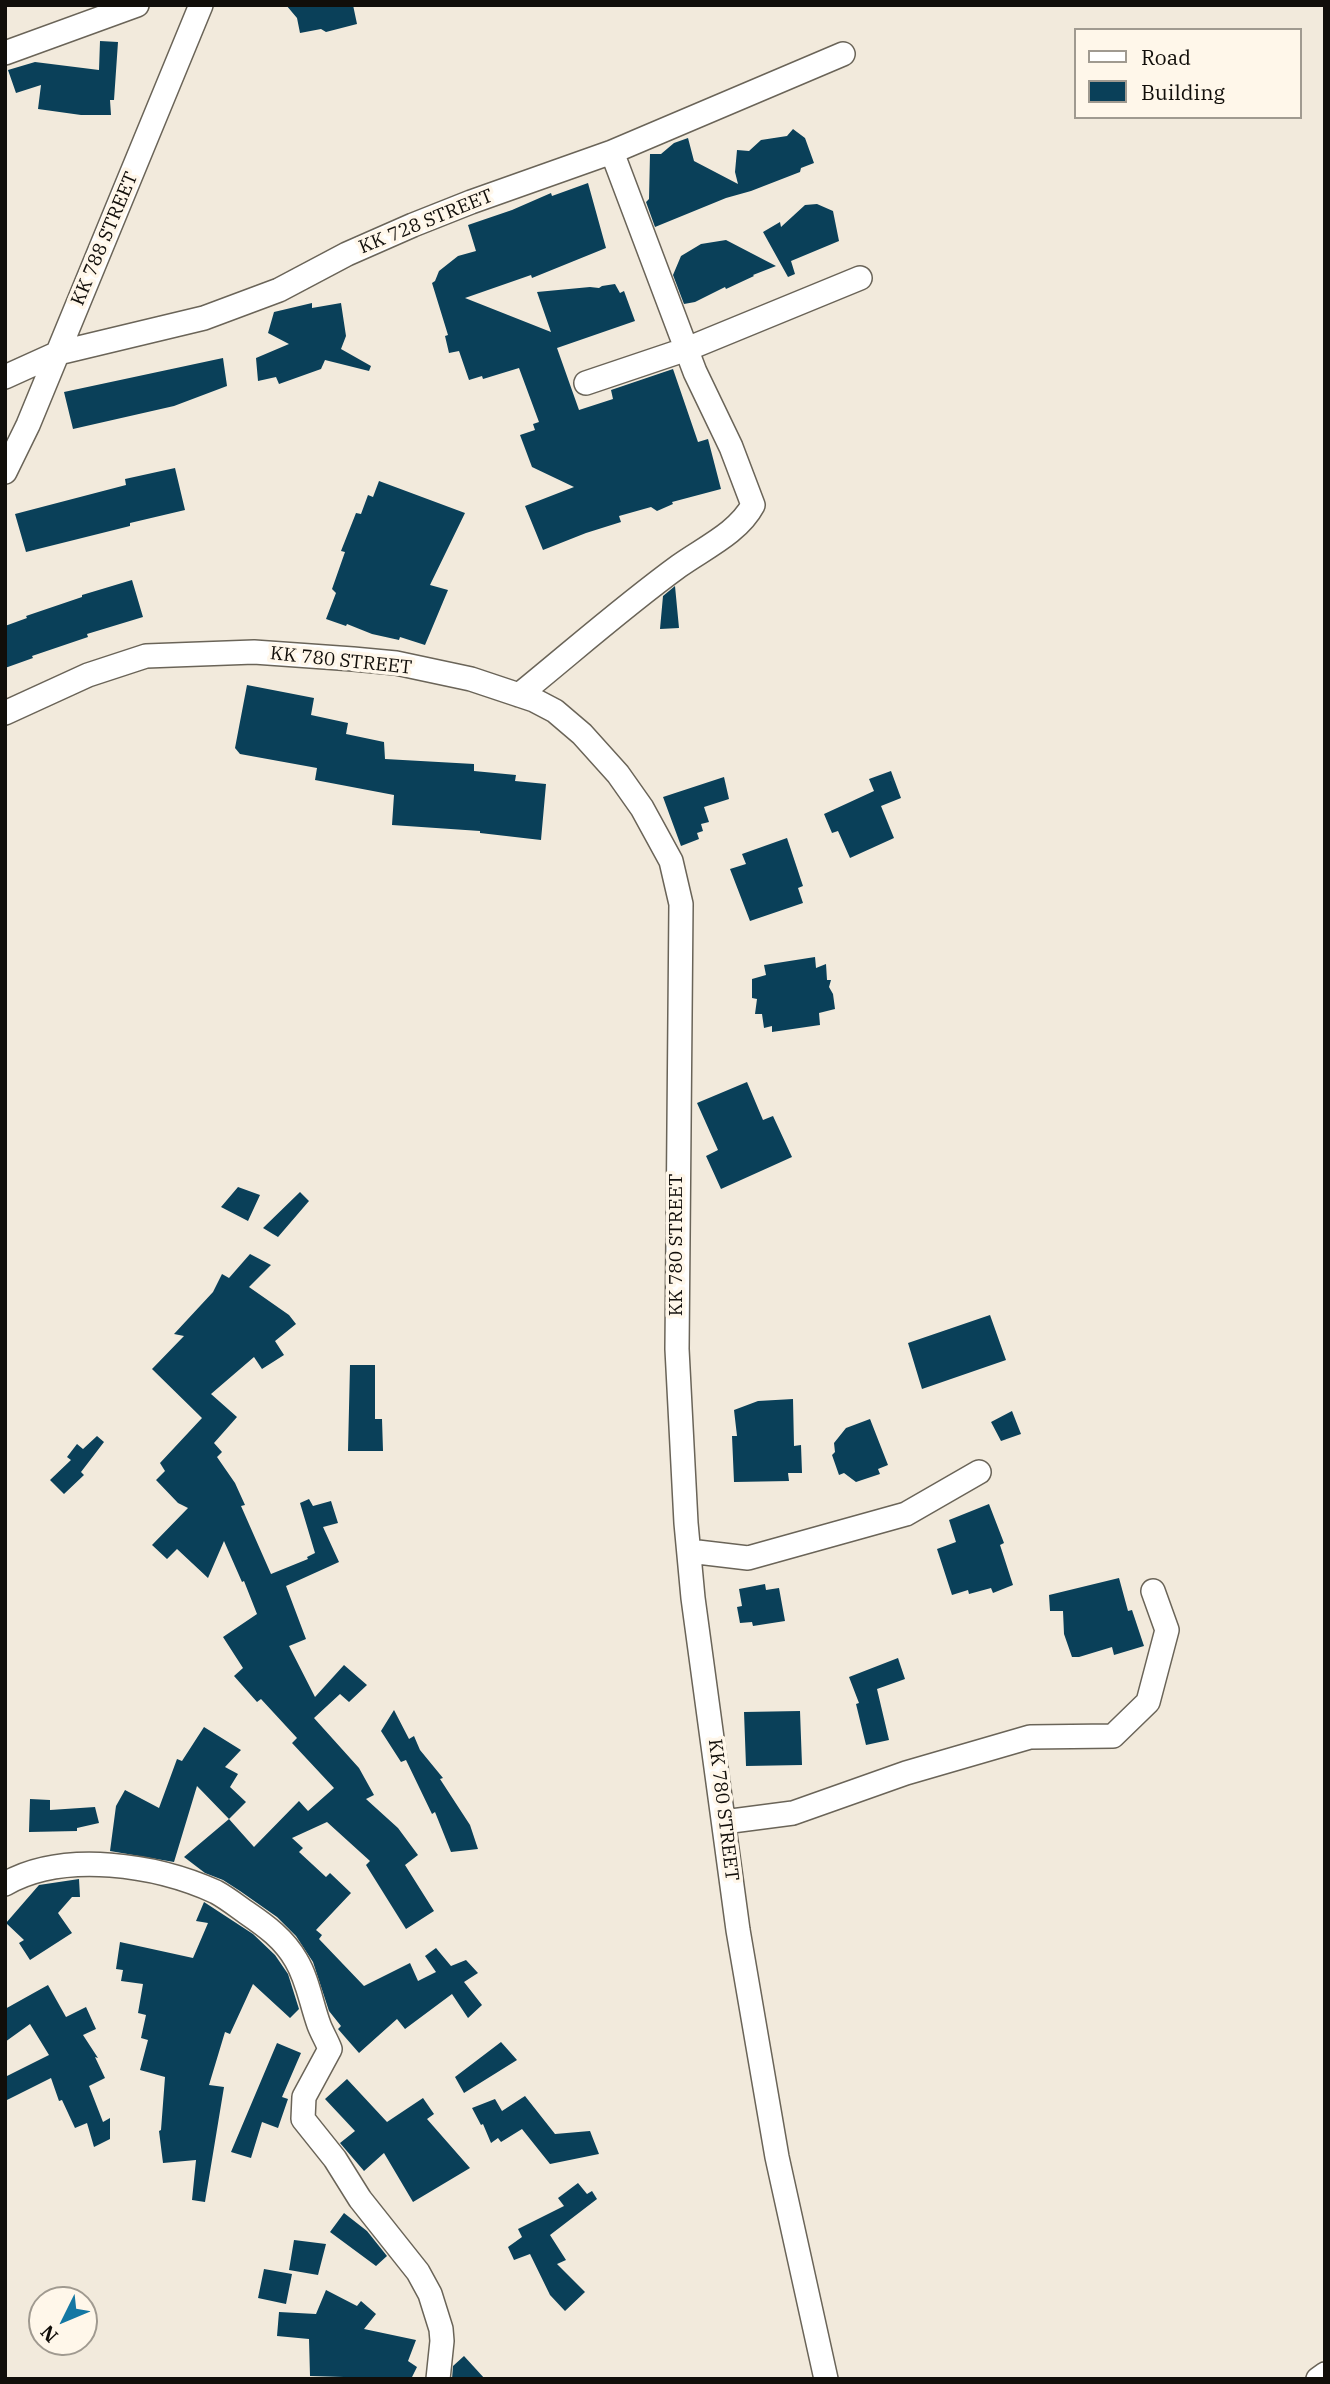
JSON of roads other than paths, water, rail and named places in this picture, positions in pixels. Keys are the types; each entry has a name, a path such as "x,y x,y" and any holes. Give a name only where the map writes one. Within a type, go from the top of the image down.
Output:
{"street":[{"path":"5,53 137,5"},
{"name":"KK 788 STREET","path":"5,472 28,425 201,5"},
{"name":"KK 728 STREET","path":"5,377 58,353 204,318 279,289 347,254 471,202 612,152 844,54"},
{"path":"519,695 678,566 747,516 753,505 736,459 695,372 612,152"},
{"path":"586,383 687,349 860,278"},
{"name":"KK 780 STREET","path":"5,713 88,675 146,656 254,652 396,663 471,679 534,700 555,711 582,734 618,774 642,808 671,861 681,904 677,1349 688,1551 738,1930 777,2157 826,2379"},
{"path":"688,1551 748,1558 906,1514 979,1472"},
{"path":"724,1822 793,1813 906,1773 1030,1737 1113,1736 1148,1702 1167,1630 1153,1591"},
{"path":"5,1884 40,1870 87,1864 147,1871 183,1879 219,1894 274,1931 296,1960 309,1987 319,2025 330,2049 304,2097 303,2119 335,2159 360,2199 418,2272 430,2294 441,2329 438,2379"},
{"path":"1318,2379 1325,2374"}]}
